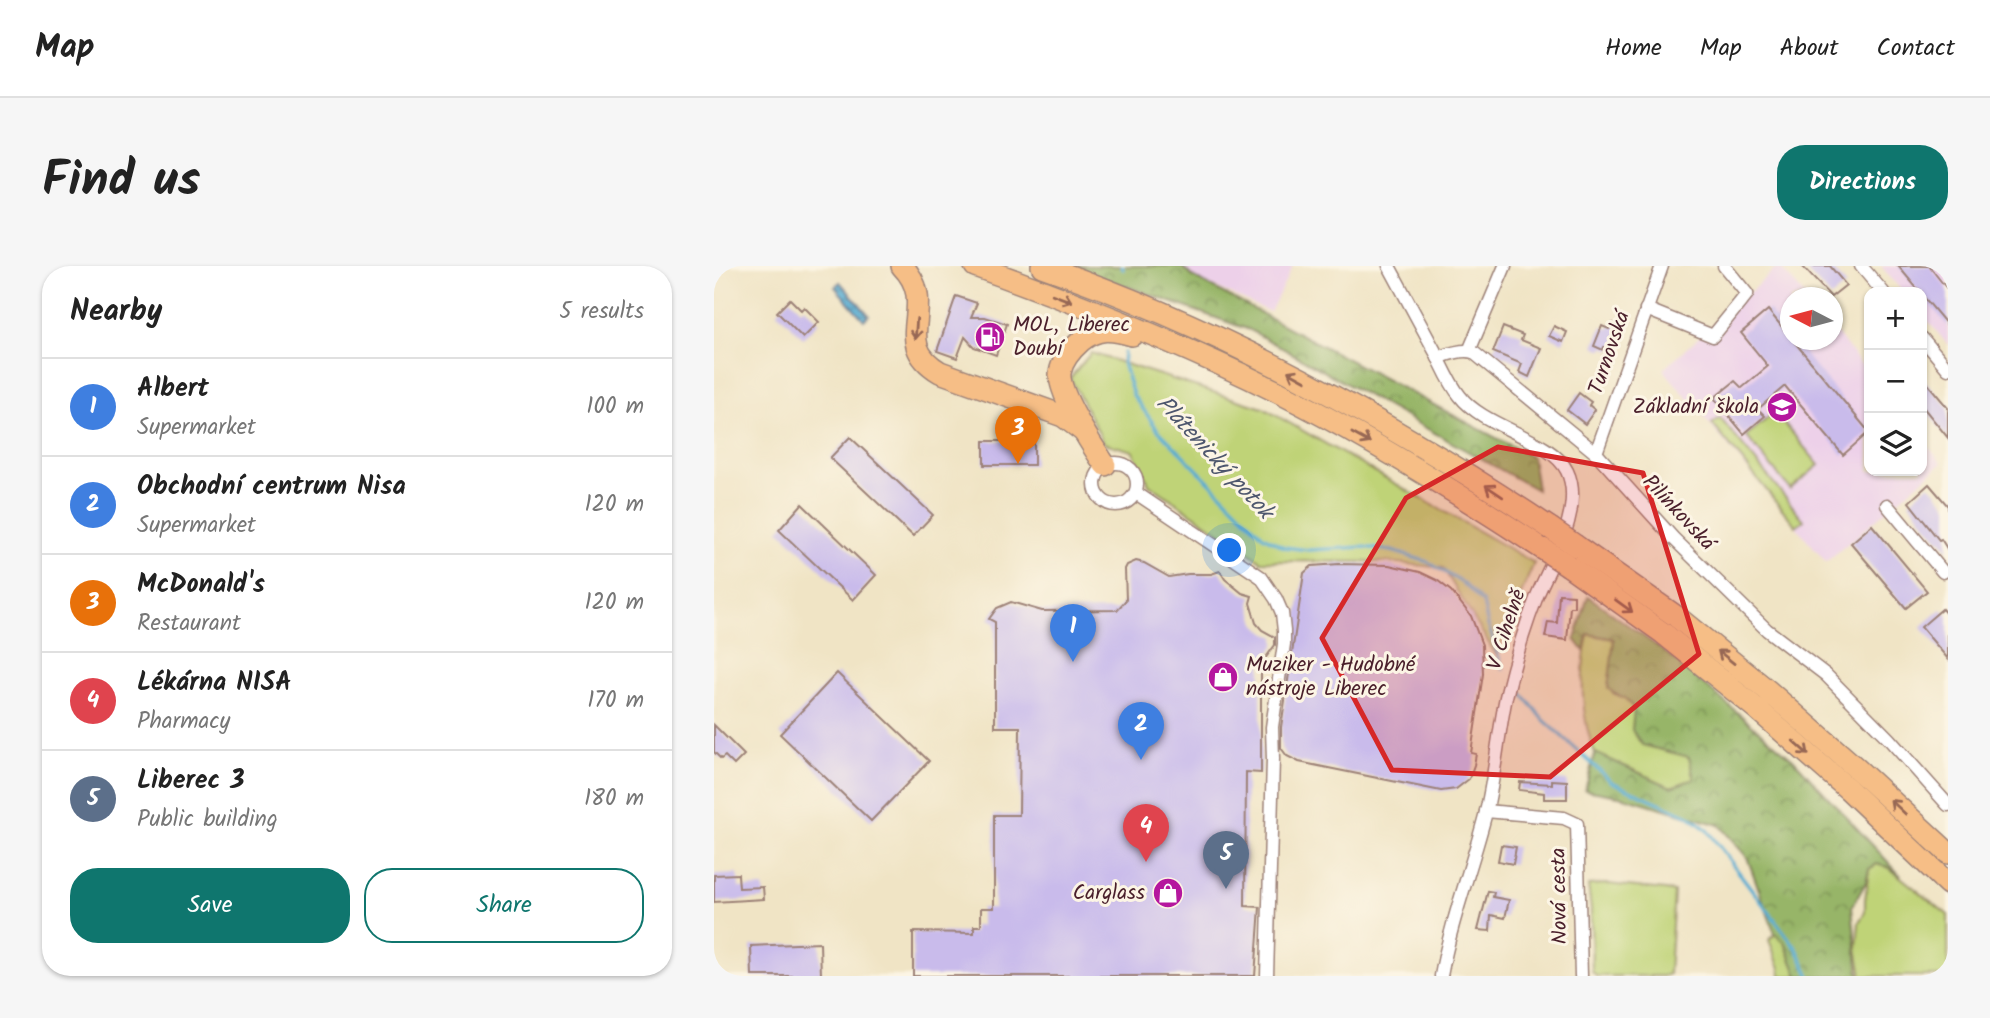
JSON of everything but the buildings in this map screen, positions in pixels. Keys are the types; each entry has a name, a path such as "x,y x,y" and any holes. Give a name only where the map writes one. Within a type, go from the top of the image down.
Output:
{"highway":[{"path":"902,266 911,277 918,294 915,339 918,352 927,365 1063,416 1083,431"},
{"path":"975,266 1093,310 1191,351 1280,393 1460,495 1547,538"},
{"path":"1042,266 1132,300 1287,370 1472,477 1757,709 1848,789 1948,884"},
{"path":"1105,465 1083,431 1062,386 1060,374 1065,359 1079,343 1100,330 1115,330 1191,351"},
{"path":"1572,556 1677,617 1767,690 1948,853"}],"street":[{"path":"1389,266 1438,358 1450,353 1469,351 1505,266"},
{"name":"Turnovská","path":"1596,453 1662,266"},
{"path":"1646,309 1713,336 1747,294 1724,266"},
{"path":"1861,266 1879,287"},
{"path":"1927,344 1948,369"},
{"name":"Pilínkovská","path":"1469,351 1596,453 1673,538 1767,630 1826,675 1889,739 1948,805"},
{"name":"V Cihelně","path":"1438,358 1460,398 1481,415 1531,440 1561,461 1572,488 1572,508 1563,536 1521,638 1506,697 1486,811 1446,948 1441,976"},
{"path":"1118,462 1131,468 1137,480 1136,493 1125,503 1106,503 1101,500 1094,482 1105,465 1118,462"},
{"path":"1136,493 1261,577 1282,613 1284,644 1272,727 1268,976"},
{"path":"1887,505 1946,572"},
{"name":"Nová cesta","path":"1486,811 1564,818 1577,824 1581,976"}],"highlighted area":[{"path":"1498,447 1643,473 1699,654 1550,777 1392,770 1322,638 1406,498"}],"shaded area":[{"path":"1181,266 1293,266 1270,312 1193,277"},
{"name":"Základní škola","path":"1779,266 1797,287 1780,287 1780,350 1843,350 1843,342 1864,368 1864,476 1927,476 1826,562 1663,369"},
{"path":"1881,266 1948,266 1948,345 1927,320 1927,287 1899,287"},
{"name":"Základní škola","path":"1927,445 1942,463 1927,476"}],"green space":[{"path":"1069,266 1181,266 1193,277 1532,457 1537,490 1250,330"},
{"path":"1091,353 1263,408 1534,563 1496,655 1443,568 1388,562 1261,561 1149,484 1133,451 1104,443 1070,378"},
{"path":"1775,412 1819,465 1790,489 1746,436"},
{"path":"1720,418 1804,520 1796,526 1712,424"},
{"path":"1588,596 1665,652 1793,759 1901,876 1888,867 1877,864 1869,869 1866,882 1852,907 1859,976 1798,976 1785,943 1775,934 1747,857 1719,825 1624,797 1585,790 1595,753 1671,787 1694,779 1689,757 1642,745 1632,730 1634,709 1625,698 1608,688 1614,639 1588,634 1584,651 1575,639"},
{"path":"1588,634 1614,639 1608,685 1613,693 1625,698 1689,757 1694,780 1671,787 1595,753 1586,725 1583,694"},
{"path":"1877,864 1888,867 1948,915 1948,976 1862,976 1857,948 1859,922 1865,912 1869,869"},
{"path":"1608,884 1674,892 1669,974 1596,976 1592,971 1588,885"},
{"path":"1775,934 1785,943 1798,976 1781,976 1769,940"}],"water":[{"path":"840,282 869,315 864,320 835,287"}],"waterway":[{"name":"Plátenický potok","path":"1124,353 1123,363 1133,395 1158,430 1263,536 1284,547 1309,550 1363,547 1392,551 1428,562 1464,584 1483,603 1503,669"},
{"name":"Plátenický potok","path":"1520,691 1544,720 1612,782 1689,816 1706,829 1797,949 1810,976"}],"place":[{"name":"MOL, Liberec Doubí","path":"990,337"},
{"name":"Základní škola","path":"1782,407"},
{"name":"McDonald's","path":"1018,464"},
{"name":"Albert","path":"1073,662"},
{"name":"Muziker - Hudobné nástroje Liberec","path":"1223,677"},
{"name":"Obchodní centrum Nisa","path":"1141,760"},
{"name":"Lékárna NISA","path":"1146,862"},
{"name":"Liberec 3","path":"1226,889"},
{"name":"Carglass","path":"1168,893"}]}
